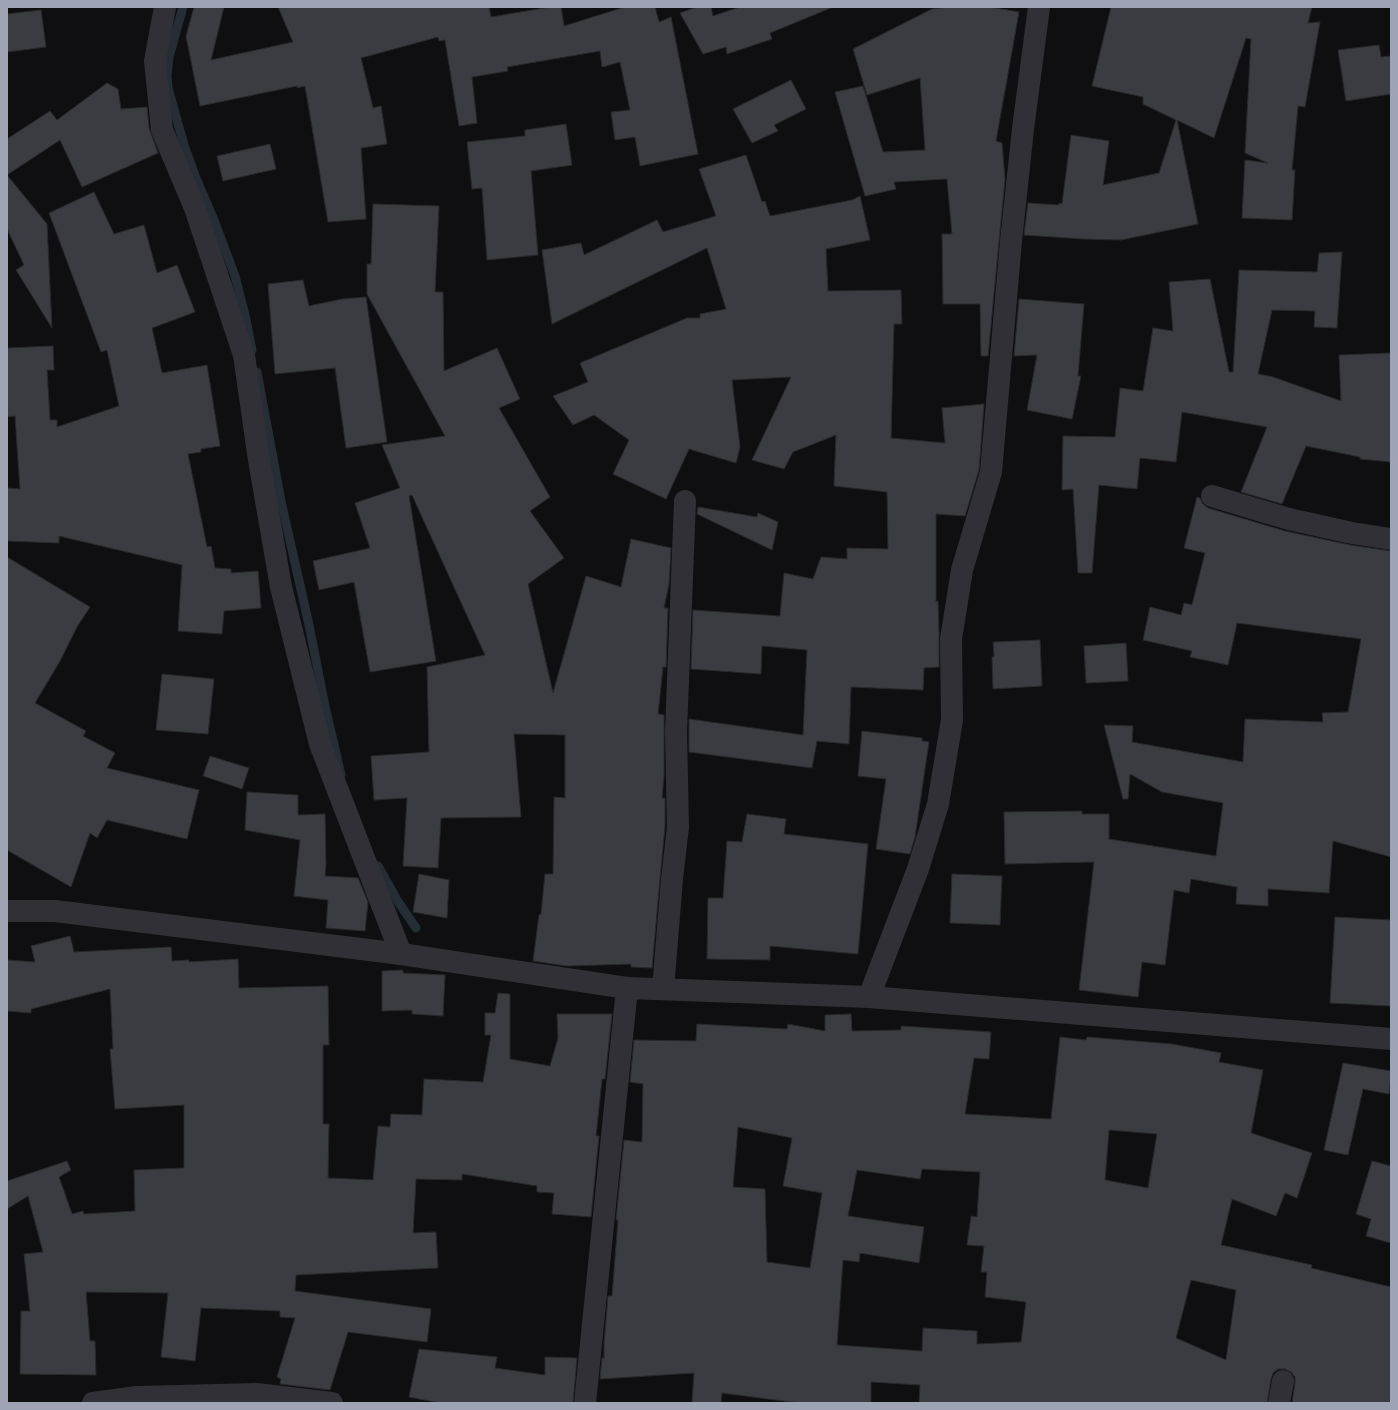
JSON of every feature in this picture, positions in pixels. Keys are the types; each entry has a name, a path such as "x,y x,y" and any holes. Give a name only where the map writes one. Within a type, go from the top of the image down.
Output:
{"street":[{"path":"165,7 155,61 162,130 195,208 244,355 259,460 280,587 320,744 401,954"},
{"path":"869,997 918,869 938,804 946,758 952,720 951,639 962,570 991,472 1011,241 1022,137 1039,7"},
{"path":"1212,496 1296,520 1352,533 1391,539"},
{"path":"663,989 678,827 676,732 685,501"},
{"path":"7,911 55,912 401,954 627,988 869,997 1391,1039"},
{"path":"585,1403 627,988"},
{"path":"1279,1403 1283,1381"},
{"path":"93,1403 137,1397 258,1394 332,1403"}],"building":[{"path":"194,7 224,7 211,60 293,42 278,7 489,7 491,17 550,7 561,7 564,26 625,7 655,7 659,22 671,17 698,154 640,166 635,137 615,140 611,112 630,110 620,62 602,67 600,51 507,67 508,71 472,77 477,123 459,126 445,40 439,41 438,37 361,58 373,108 381,106 387,144 361,148 366,219 328,222 305,86 297,88 297,86 200,106 186,36"},
{"path":"697,7 711,7 713,16 740,7 833,7 770,33 772,39 727,54 726,47 703,54 680,13"},
{"path":"949,7 990,7 1019,12 996,141 1002,143 1005,179 988,356 981,356 980,304 943,304 942,234 952,234 947,179 894,182 896,189 865,196 835,92 863,86 883,152 925,150 920,78 867,95 853,49 932,9"},
{"path":"1111,7 1312,7 1308,23 1320,22 1305,107 1298,106 1292,170 1295,170 1292,220 1242,218 1245,160 1268,163 1245,153 1251,39 1246,38 1214,138 1177,120 1198,224 1121,240 1024,235 1028,203 1062,204 1071,135 1109,141 1103,185 1159,173 1176,120 1143,104 1143,97 1092,86"},
{"path":"41,10 46,47 7,52 7,14"},
{"path":"1379,45 1381,57 1391,56 1391,94 1346,101 1338,50"},
{"path":"791,80 806,109 774,125 778,131 752,143 733,109"},
{"path":"107,83 118,89 121,109 147,107 149,128 158,153 82,187 60,140 7,175 7,139 50,111 57,120"},
{"path":"566,124 572,165 531,171 538,255 487,260 482,188 472,189 467,142 525,136 525,130"},
{"path":"270,144 276,169 223,181 217,156"},
{"path":"746,155 762,202 765,201 770,216 852,200 860,196 870,240 826,249 828,291 901,290 902,324 894,324 891,438 945,443 942,408 984,404 979,470 965,516 936,514 936,602 938,601 939,667 924,668 923,690 851,687 849,744 817,741 812,768 689,752 689,719 803,735 807,650 762,646 761,674 691,669 693,610 780,616 784,573 813,579 821,557 847,559 847,548 888,549 887,492 834,486 836,435 793,452 784,469 752,460 791,377 732,380 740,447 736,463 689,449 666,499 613,474 629,440 594,415 573,425 553,396 588,382 580,363 687,318 700,318 700,314 726,309 707,248 552,324 542,250 581,243 584,255 657,220 663,232 716,216 699,169"},
{"path":"7,175 47,224 52,328 16,270 24,265 7,229"},
{"path":"94,192 114,234 144,225 157,273 177,265 195,312 152,328 162,373 207,365 220,446 201,449 201,452 188,454 207,547 211,546 215,568 231,569 231,573 258,571 261,608 224,611 222,634 178,631 182,565 59,536 59,543 7,541 7,488 20,489 15,416 7,417 7,348 53,346 54,370 47,370 50,420 57,420 57,427 119,406 107,350 101,352 49,213"},
{"path":"373,204 439,206 435,292 443,292 444,371 497,348 520,399 499,408 550,497 530,511 564,558 528,584 553,693 586,576 621,587 631,539 671,548 669,584 664,608 668,608 666,667 663,667 658,714 664,715 664,775 662,798 665,798 665,826 652,968 631,967 631,964 567,966 533,961 539,915 541,914 545,874 553,874 554,797 565,798 565,735 514,734 521,817 441,818 438,868 403,866 407,798 374,800 371,756 429,752 427,667 485,655 412,495 409,496 436,661 370,672 354,582 319,590 313,561 370,548 355,503 400,488 382,445 445,436 367,294 367,264 371,264"},
{"path":"1342,252 1337,328 1314,327 1315,311 1272,310 1258,374 1273,377 1341,401 1339,355 1391,353 1391,462 1360,459 1360,457 1306,446 1282,504 1241,492 1267,427 1182,412 1176,462 1140,458 1137,489 1099,485 1092,573 1078,573 1073,489 1062,490 1063,436 1115,437 1120,388 1143,391 1153,328 1173,331 1169,282 1210,279 1229,372 1233,372 1239,270 1317,272 1319,253"},
{"path":"303,280 309,306 342,299 366,297 387,442 346,448 335,368 275,374 268,284"},
{"path":"1019,299 1084,304 1078,376 1081,376 1072,419 1027,410 1037,355 1014,356"},
{"path":"1197,497 1200,498 1203,504 1208,508 1285,531 1350,545 1391,551 1391,857 1333,841 1329,893 1268,889 1268,906 1236,904 1237,887 1191,879 1189,893 1174,890 1165,965 1142,962 1138,997 1079,990 1094,862 1005,864 1004,812 1082,811 1082,814 1109,814 1109,839 1216,856 1223,803 1162,792 1130,774 1128,799 1123,799 1104,725 1133,726 1132,742 1243,762 1245,719 1323,722 1322,713 1348,712 1361,639 1237,623 1228,665 1190,657 1192,651 1143,640 1150,607 1181,615 1184,603 1192,605 1205,553 1184,548"},
{"path":"698,507 757,517 758,513 778,522 772,550 697,514"},
{"path":"7,557 90,607 77,627 60,661 35,703 86,731 83,736 115,753 107,768 199,790 187,839 107,820 97,838 90,833 71,887 7,850"},
{"path":"1040,640 1042,686 993,689 993,642"},
{"path":"1126,643 1128,681 1086,683 1084,646"},
{"path":"162,674 214,679 208,734 156,730"},
{"path":"862,731 922,738 922,741 929,742 915,837 910,854 876,849 886,779 858,776"},
{"path":"210,756 249,768 242,789 203,776"},
{"path":"247,792 298,795 298,815 325,814 325,876 358,878 368,902 365,931 326,928 328,900 294,896 300,840 245,830"},
{"path":"747,814 786,819 784,834 868,844 858,954 770,946 770,960 707,959 708,898 723,898 727,841 742,842"},
{"path":"419,874 449,880 447,918 413,912"},
{"path":"952,874 1002,876 1000,925 950,923"},
{"path":"1335,917 1391,920 1391,1006 1330,1003"},
{"path":"70,936 74,952 171,947 172,961 189,960 189,962 238,959 239,988 328,986 329,1045 323,1045 323,1124 329,1124 328,1178 373,1180 378,1126 390,1127 391,1114 422,1115 424,1079 483,1082 491,1035 485,1035 485,1013 495,1013 498,993 510,994 510,1059 550,1066 558,1038 557,1014 612,1014 605,1079 602,1079 596,1136 599,1136 591,1217 552,1214 554,1193 537,1192 537,1186 462,1174 462,1180 416,1179 413,1233 436,1232 438,1268 296,1275 295,1291 431,1309 427,1342 348,1332 330,1390 280,1384 281,1379 277,1377 295,1318 280,1317 280,1311 201,1308 195,1361 161,1357 168,1293 86,1292 90,1341 95,1341 96,1375 20,1374 21,1311 30,1311 24,1254 43,1252 28,1196 7,1209 7,1181 67,1161 71,1170 59,1177 72,1214 83,1211 84,1214 135,1211 134,1170 184,1168 184,1105 115,1109 110,1049 113,1049 110,989 31,1009 31,1013 7,1011 7,960 35,962 31,946"},
{"path":"403,970 403,973 445,975 443,1016 412,1014 412,1010 382,1011 382,971"},
{"path":"851,1014 852,1031 901,1030 901,1026 991,1032 989,1059 974,1058 965,1114 1051,1119 1060,1037 1086,1040 1087,1037 1172,1044 1221,1053 1219,1062 1263,1070 1251,1133 1312,1153 1297,1198 1285,1193 1276,1216 1232,1199 1221,1245 1312,1265 1311,1268 1391,1287 1391,1403 1292,1403 1295,1377 1291,1372 1285,1369 1278,1369 1273,1373 1267,1403 919,1403 920,1385 871,1382 871,1403 799,1403 722,1393 721,1403 692,1403 694,1373 600,1379 602,1358 604,1358 608,1296 612,1296 618,1220 616,1220 624,1140 642,1142 643,1084 630,1082 634,1040 696,1041 697,1024 787,1029 788,1024 825,1031 825,1015","holes":["738,1127 792,1138 783,1186 822,1193 810,1268 767,1262 765,1189 733,1187","1109,1130 1157,1134 1148,1188 1105,1180","922,1169 980,1172 977,1217 971,1216 967,1245 984,1246 981,1272 987,1272 985,1297 1026,1302 1021,1342 977,1344 977,1331 923,1328 922,1351 837,1345 843,1260 859,1262 860,1253 919,1263 924,1227 848,1216 857,1170 920,1179","1191,1280 1236,1290 1226,1360 1176,1338"]},
{"path":"1343,1063 1391,1071 1389,1094 1363,1089 1348,1155 1324,1150"},
{"path":"1372,1161 1391,1166 1391,1243 1366,1236 1371,1219 1356,1214"},
{"path":"419,1349 497,1357 495,1368 545,1375 545,1357 577,1358 573,1403 440,1403 409,1397"}],"waterway":[{"path":"183,7 169,57 167,75 168,88 184,145 235,276 252,350"},
{"path":"257,372 281,501 341,775"},
{"path":"378,866 397,900 416,928"}]}
